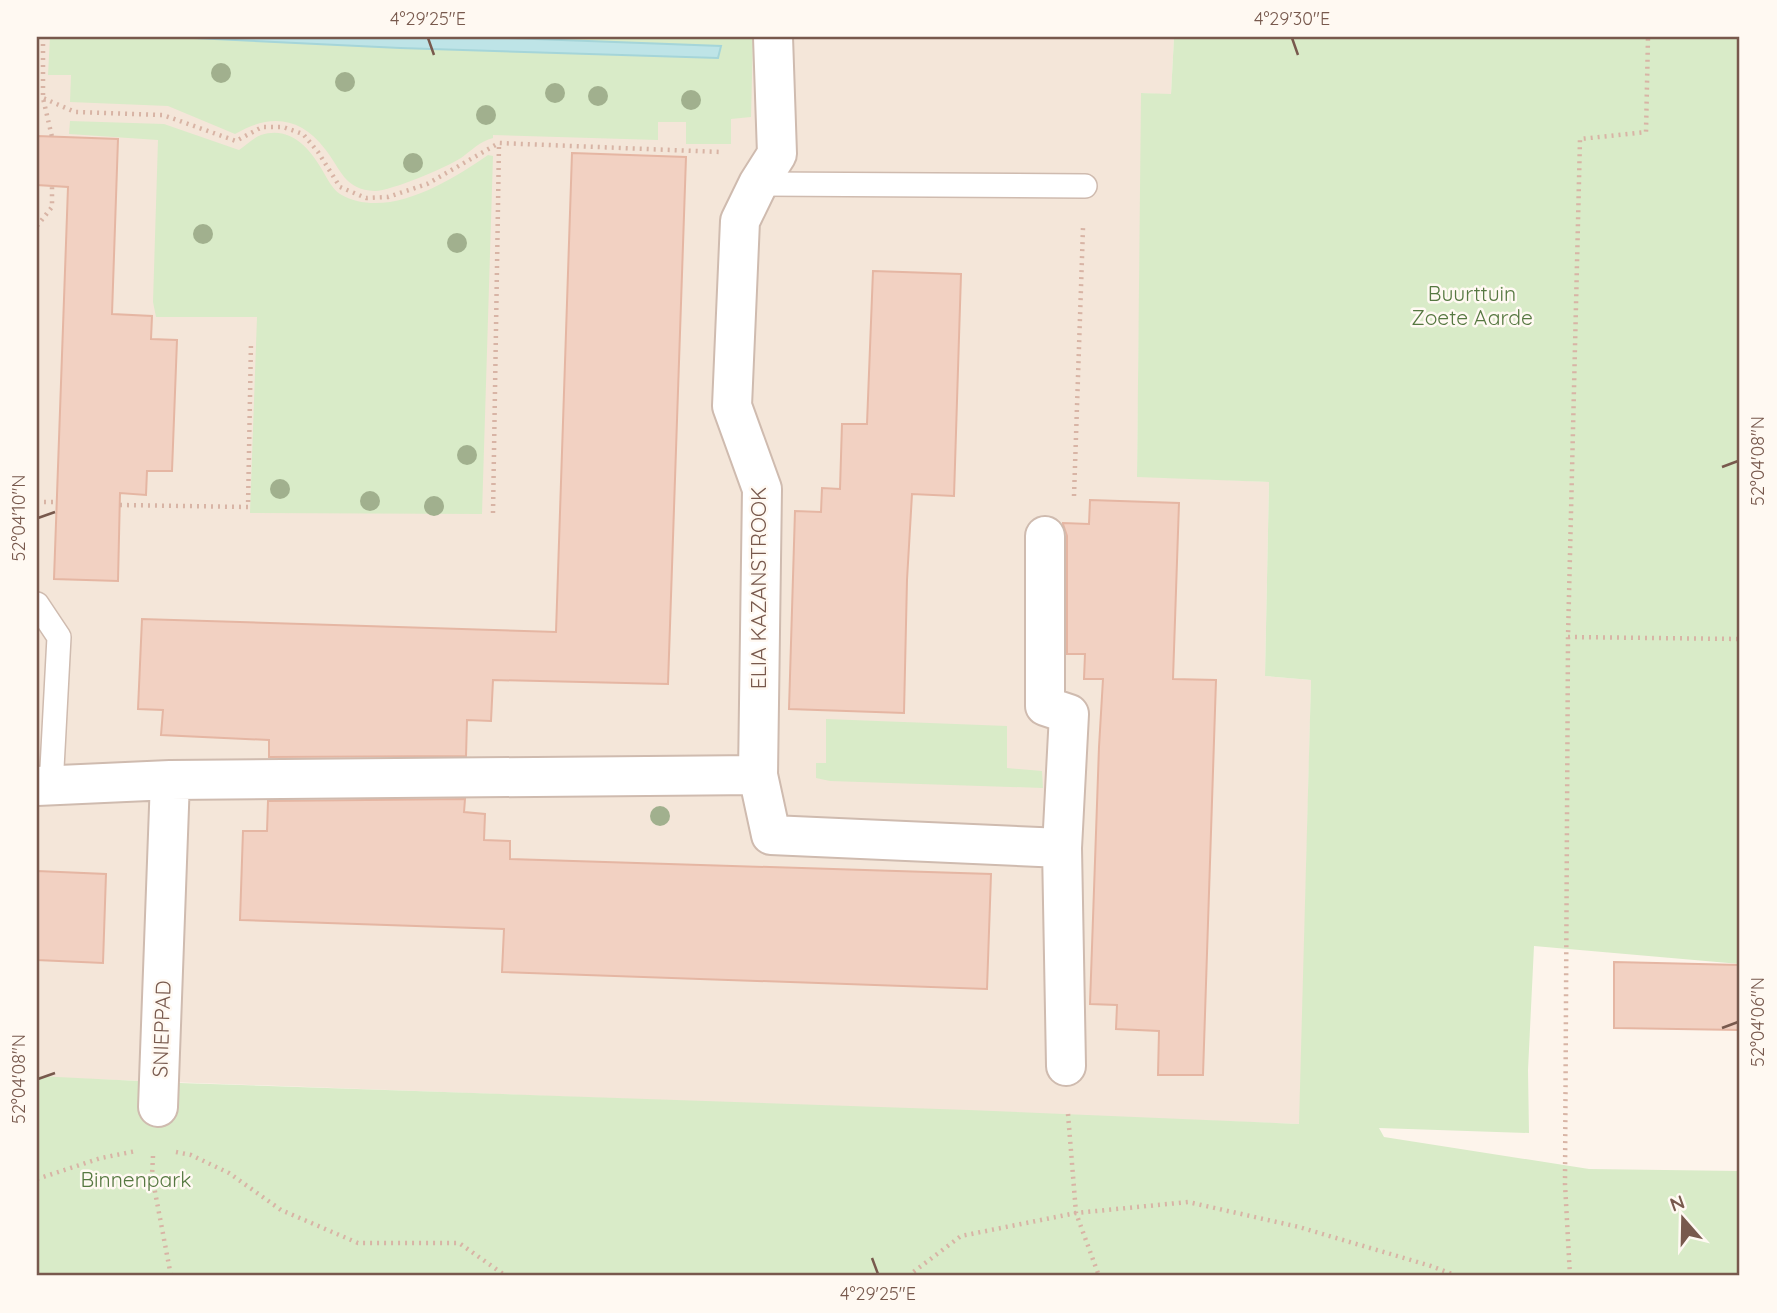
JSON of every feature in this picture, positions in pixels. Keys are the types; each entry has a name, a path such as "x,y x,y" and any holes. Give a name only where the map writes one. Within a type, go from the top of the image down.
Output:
{"street":[{"name":"ELIA KAZANSTROOK","path":"773,37 767,169 740,221 732,406 762,489 758,775 771,835 1062,848"},
{"path":"1045,536 1045,706 1069,714 1062,848 1066,1066"},
{"path":"44,787 170,780 758,775"},
{"name":"SNIEPPAD","path":"159,1107 170,780"}],"lane":[{"path":"767,169 1085,186"},
{"path":"37,604 59,636 44,787"}],"path":[{"path":"43,37 40,98 52,137"},
{"path":"1570,1276 1565,1184 1568,637 1580,139 1646,132 1648,37"},
{"path":"40,98 75,112 163,115 236,141 262,127 283,127 303,134 340,187 366,198 388,197 426,184 499,143 767,169"},
{"path":"494,513 499,143"},
{"path":"37,226 52,207 52,186"},
{"path":"1045,536 1074,504 1085,186"},
{"path":"120,505 247,508 251,342"},
{"path":"37,502 57,502"},
{"path":"1568,637 1740,639"},
{"name":"SNIEPPAD","path":"159,1107 152,1176 171,1276"},
{"path":"1070,1145 1076,1213 1100,1276"},
{"path":"37,1179 101,1158 153,1149 191,1155 229,1172 281,1210 358,1242 459,1243 506,1276"},
{"path":"908,1276 961,1236 1076,1213 1188,1202 1299,1227 1432,1266 1457,1276"}],"shaded area":[{"path":"37,37 1174,37 1171,95 1142,93 1137,476 1269,482 1265,676 1311,680 1300,1124 37,1077"}],"green space":[{"path":"50,37 173,37 400,48 718,58 720,46 480,37 753,37 751,117 731,119 731,144 686,144 686,122 658,122 658,140 493,135 493,138 444,167 383,190 365,190 350,183 315,138 295,124 272,121 260,123 235,134 168,106 70,102 71,75 48,75"},
{"name":"Buurttuin Zoete Aarde","path":"1174,37 1740,37 1740,964 1534,946 1528,1070 1529,1133 1379,1128 1384,1137 1589,1169 1740,1171 1740,1276 37,1276 37,1076 1299,1124 1311,680 1265,676 1269,482 1137,477 1141,93 1171,94"},
{"path":"70,121 164,124 239,150 261,135 280,133 304,146 340,194 358,201 377,203 417,195 488,155 493,156 482,514 250,513 257,317 156,317 153,302 158,140 69,134"},
{"path":"826,719 1007,726 1007,768 1042,771 1043,788 830,781 816,778 816,763 826,763"}],"water":[{"path":"173,37 480,37 721,46 718,58 400,48"}],"building":[{"path":"37,136 118,139 112,314 152,316 151,339 177,340 172,471 147,471 146,495 120,493 118,581 54,579 68,187 37,185"},
{"path":"572,153 686,157 668,684 493,680 491,721 467,720 466,756 269,757 269,740 161,735 163,710 138,709 142,619 556,632"},
{"path":"873,271 961,274 954,496 912,494 904,713 789,709 795,511 821,512 822,488 840,489 842,424 867,424"},
{"path":"1090,500 1179,503 1173,679 1216,680 1203,1075 1158,1075 1159,1031 1116,1029 1117,1005 1090,1004 1103,679 1084,679 1085,654 1067,654 1067,536 1063,523 1089,524"},
{"path":"465,799 464,812 485,814 484,840 510,841 510,859 991,874 987,989 502,972 504,929 240,920 243,831 267,831 268,801"},
{"path":"37,871 106,874 103,963 37,960"},
{"path":"1614,962 1740,965 1740,1030 1614,1028"}],"park label":[{"name":"Binnenpark","path":"136,1179"}]}
